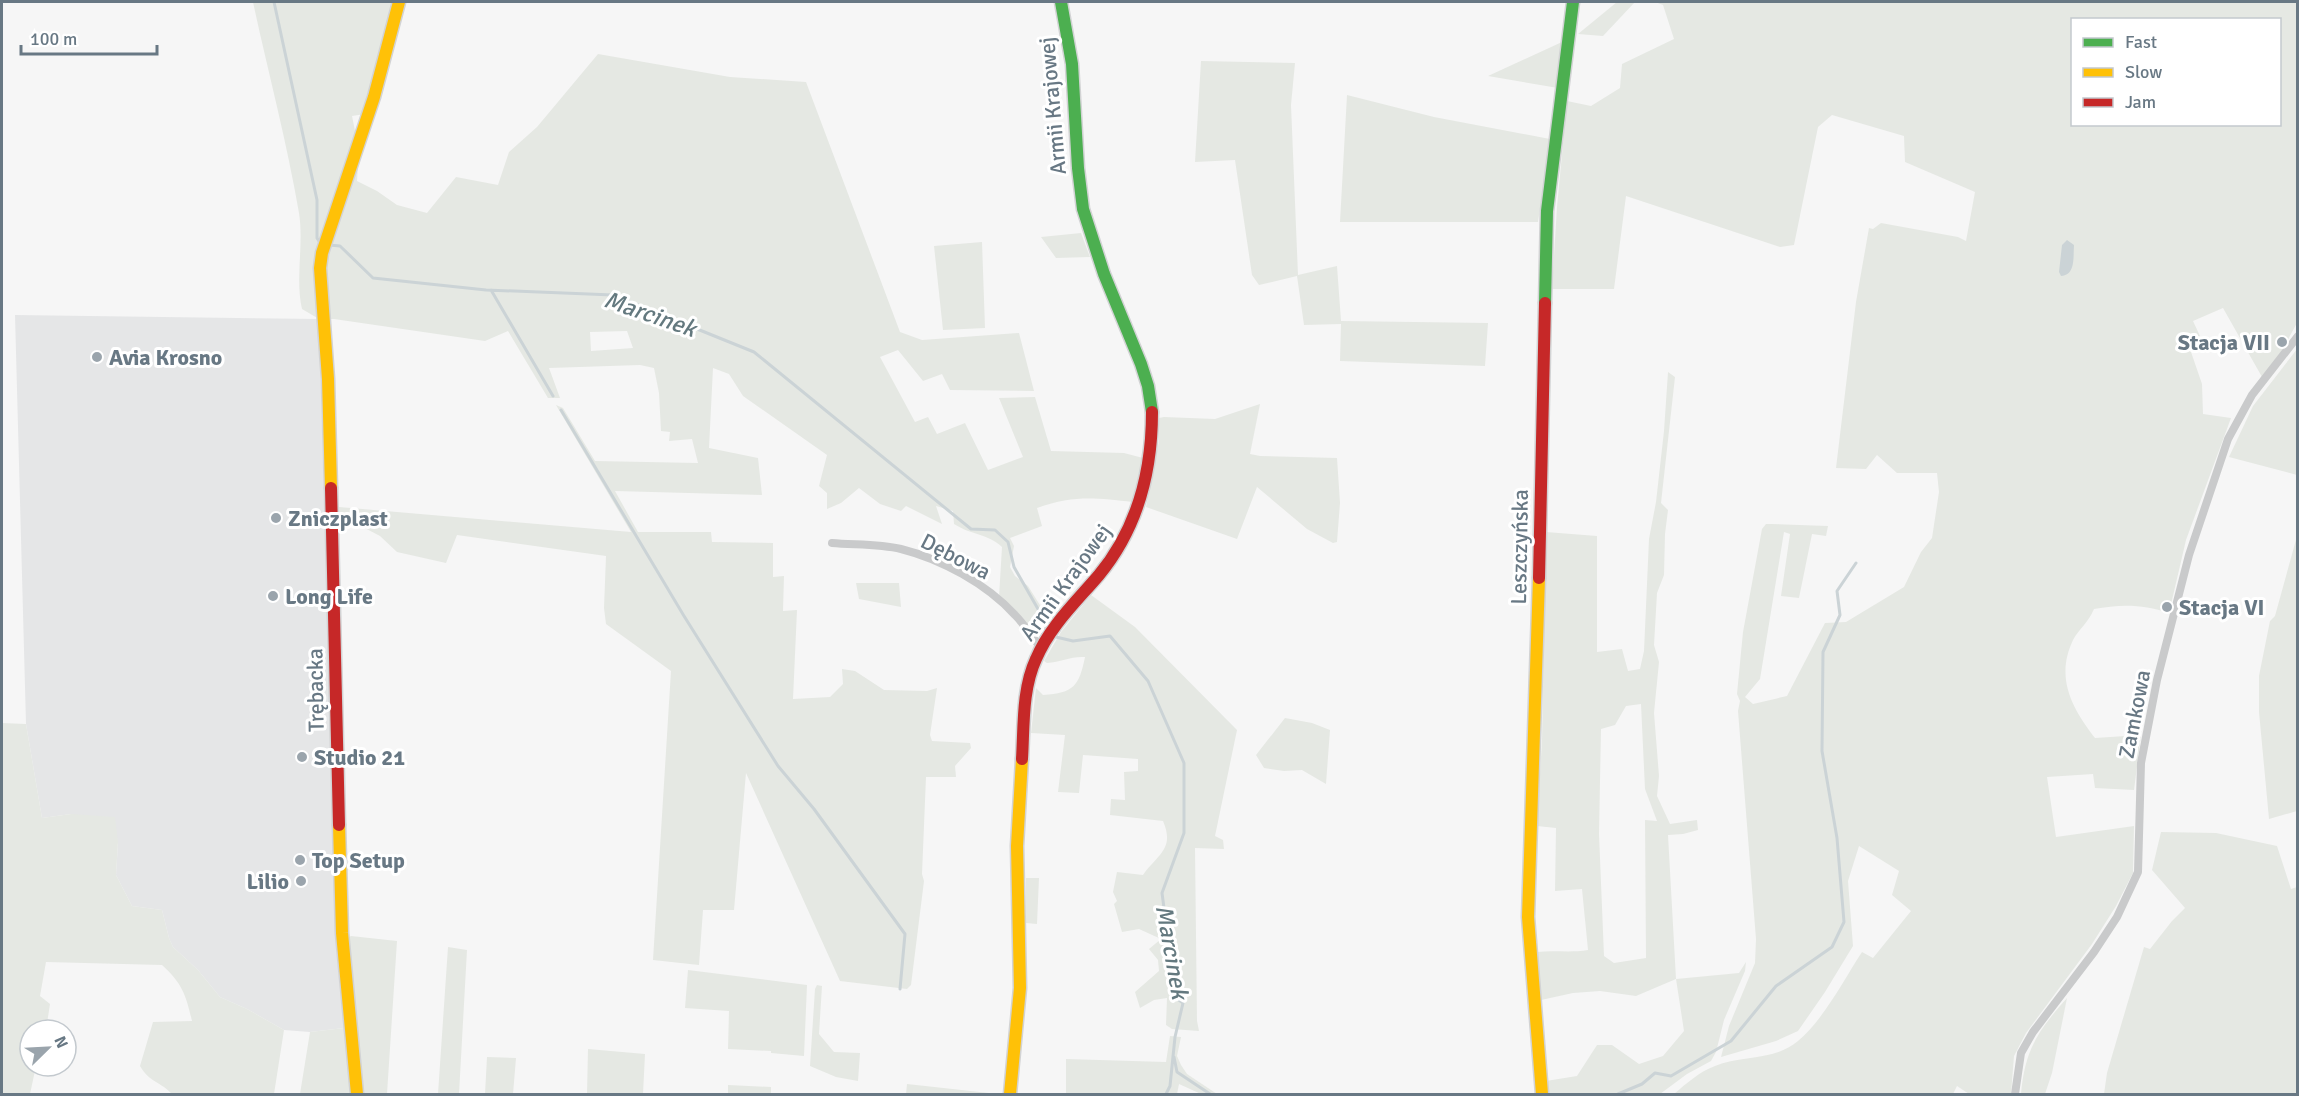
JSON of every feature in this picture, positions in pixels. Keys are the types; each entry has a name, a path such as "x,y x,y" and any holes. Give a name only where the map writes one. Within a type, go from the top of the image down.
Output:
{"street":[{"name":"Trębacka","path":"357,1095 342,933 328,379 320,268 322,253 381,78 399,2"},
{"name":"Armii Krajowej","path":"1010,1095 1020,988 1017,846 1025,707 1034,661 1062,616 1090,588 1124,541 1135,517 1150,445 1153,417 1142,364 1095,252 1083,209 1078,177 1073,74 1067,27 1061,2"},
{"name":"Leszczyńska","path":"1542,1095 1528,917 1538,629 1547,211 1573,2"},
{"name":"Zamkowa","path":"2015,1095 2021,1053 2033,1032 2094,952 2117,917 2138,872 2141,763 2157,680 2189,555 2228,439 2252,395 2298,336"},
{"name":"Dębowa","path":"832,543 898,548 918,554 958,572 986,590 1014,614 1041,648"}],"shaded area":[{"path":"253,2 393,2 365,114 352,116 359,151 357,181 397,205 427,213 456,177 498,185 509,152 537,127 598,54 730,77 806,82 900,332 922,340 1019,333 1034,391 950,390 942,374 923,381 898,350 880,357 915,422 928,417 937,434 965,423 988,470 1023,457 999,398 1035,397 1051,451 1124,453 1143,458 1133,502 1074,499 1050,504 1037,508 1042,526 1010,538 1014,546 1010,567 1015,576 1028,586 1048,618 1054,618 1040,636 1006,601 999,597 1002,547 996,542 954,524 953,511 936,506 942,524 906,506 901,511 880,504 859,488 841,503 827,509 827,493 819,486 827,455 743,396 729,374 713,368 709,448 758,458 762,495 615,491 638,532 711,532 712,542 773,543 773,577 784,576 783,611 797,610 793,699 830,697 843,684 842,669 855,671 884,690 927,691 937,688 930,735 932,741 970,743 971,748 955,766 956,777 926,777 922,874 924,881 911,985 907,989 840,981 746,773 734,910 703,910 699,965 653,960 671,671 606,624 604,608 606,556 457,535 446,563 397,552 380,536 357,524 338,525 339,507 631,532 556,405 563,408 595,461 698,463 692,439 669,441 670,432 661,431 659,393 654,368 640,365 549,368 560,398 548,398 508,331 485,341 334,319 319,319 302,309 299,285 301,237 299,213","holes":["627,331 633,348 591,351 590,332"]},
{"path":"1617,2 1635,2 1603,36 1578,34"},
{"path":"1655,2 2297,2 2297,323 2281,352 2262,377 2223,308 2193,321 2206,349 2190,349 2202,384 2203,414 2231,418 2186,540 2169,613 2132,606 2094,609 2073,640 2068,654 2066,680 2073,704 2095,738 2141,735 2134,790 2095,788 2093,774 2047,777 2056,837 2134,826 2133,873 2092,944 2026,1033 2014,1056 2011,1094 1969,1094 1957,1086 1953,1094 1674,1094 1709,1068 1779,1052 1798,1041 1825,1011 1862,952 1873,958 1911,911 1892,895 1899,871 1859,846 1848,881 1853,946 1825,992 1798,1031 1776,1041 1721,1057 1729,1026 1755,963 1756,939 1738,711 1740,701 1737,694 1743,632 1762,529 1766,524 1828,526 1826,536 1812,534 1799,598 1781,596 1790,534 1784,532 1760,679 1745,697 1753,704 1787,696 1825,623 1846,622 1904,587 1921,552 1932,538 1939,492 1937,473 1897,473 1877,455 1866,469 1836,468 1856,302 1869,228 1873,229 1881,223 1958,237 1966,241 1975,192 1905,162 1904,136 1832,115 1818,127 1794,245 1780,247 1626,196 1614,289 1552,289 1567,101 1591,106 1620,88 1622,64 1674,39 1663,5"},
{"path":"1562,42 1558,88 1488,76"},
{"path":"1201,61 1295,63 1291,105 1298,275 1337,266 1341,321 1488,323 1485,366 1340,361 1341,324 1304,325 1297,276 1259,285 1252,275 1235,160 1195,162"},
{"path":"1347,95 1434,117 1550,139 1538,222 1340,222"},
{"path":"1081,233 1090,257 1056,258 1041,237"},
{"path":"2067,240 2074,245 2073,265 2066,275 2061,276 2059,272 2062,245"},
{"path":"982,242 985,328 943,330 934,246"},
{"path":"15,315 319,319 336,946 344,1028 310,1032 284,1030 220,997 198,970 173,947 162,910 132,906 116,875 118,842 71,814 42,818 26,724"},
{"path":"2297,349 2297,475 2229,457 2253,406"},
{"path":"1668,372 1675,377 1661,503 1668,510 1664,575 1657,593 1654,645 1659,662 1654,713 1659,776 1657,796 1670,824 1697,820 1698,830 1668,835 1676,979 1636,996 1600,991 1573,993 1541,1000 1537,952 1588,950 1582,889 1555,891 1556,828 1537,826 1542,740 1546,532 1597,536 1597,652 1622,649 1628,671 1640,669 1644,651 1649,539 1656,502","holes":["1641,704 1645,789 1657,821 1645,820 1646,958 1614,963 1604,956 1599,834 1601,729 1615,725 1626,706"]},
{"path":"1260,404 1250,454 1337,458 1340,503 1337,542 1333,543 1307,529 1257,487 1237,539 1146,507 1159,441 1159,418 1215,419"},
{"path":"2297,536 2297,811 2269,819 2259,712 2259,676 2270,621 2275,616"},
{"path":"856,583 899,583 901,607 859,599"},
{"path":"1091,595 1135,627 1237,730 1215,836 1223,840 1224,849 1195,848 1199,1031 1172,1029 1166,1025 1167,998 1154,1000 1140,1008 1135,992 1159,971 1158,960 1149,949 1161,939 1139,929 1122,932 1114,904 1117,901 1113,892 1117,872 1143,875 1166,845 1166,830 1163,821 1110,815 1111,799 1125,800 1124,772 1138,771 1138,759 1083,755 1079,793 1058,792 1065,735 1031,733 1036,688 1043,695 1062,692 1073,686 1080,675 1085,657 1047,663 1044,661 1061,632"},
{"path":"1285,718 1312,723 1330,730 1326,784 1302,770 1284,771 1264,768 1256,755"},
{"path":"2,723 26,724 42,818 71,814 115,817 118,842 116,875 132,906 162,910 173,947 198,970 220,997 284,1030 274,1094 172,1094 151,1079 140,1066 153,1022 192,1021 182,990 162,965 46,962 40,996 50,1004 48,1018 18,1018 18,1078 33,1078 30,1094 2,1094"},
{"path":"2161,832 2216,833 2277,846 2291,889 2297,887 2297,1094 2104,1094 2107,1073 2144,947 2150,949 2185,908 2152,870"},
{"path":"1026,878 1039,878 1037,924 1026,923"},
{"path":"351,936 397,941 387,1094 362,1094 346,939"},
{"path":"448,947 467,950 459,1094 438,1094"},
{"path":"1746,962 1745,971 1724,1020 1716,1052 1711,1061 1687,1074 1660,1094 1546,1094 1546,1081 1577,1076 1597,1045 1612,1045 1639,1064 1663,1056 1684,1031 1676,979 1739,973"},
{"path":"688,970 807,985 804,1056 771,1053 771,1051 728,1049 729,1011 685,1008"},
{"path":"817,985 822,986 819,1034 834,1052 860,1053 858,1081 836,1077 810,1066"},
{"path":"2067,998 2052,1073 2045,1094 2021,1094 2026,1065 2035,1042 2048,1021"},
{"path":"344,1028 351,1094 300,1094 310,1032"},
{"path":"1170,1036 1181,1037 1177,1056 1187,1074 1217,1094 1201,1094 1179,1084 1177,1094 1066,1094 1066,1059 1166,1062"},
{"path":"588,1049 645,1054 643,1094 587,1094"},
{"path":"487,1057 516,1058 513,1094 485,1094"},
{"path":"907,1084 998,1094 906,1094"},
{"path":"728,1085 771,1087 771,1094 728,1094"}],"waterway":[{"name":"Marcinek","path":"274,2 317,200 317,238 320,243"},
{"name":"Marcinek","path":"329,245 340,246 373,278 486,290 613,295 754,352 971,529 995,530 1008,542 1014,567 1046,623"},
{"path":"491,290 553,396"},
{"path":"561,410 684,616 778,766 814,809 905,934 900,989"},
{"path":"1618,1094 1642,1084 1655,1073 1671,1076 1731,1041 1776,986 1832,947 1844,922 1837,838 1822,751 1823,652 1840,615 1837,591 1856,563"},
{"name":"Marcinek","path":"1056,637 1073,641 1110,636 1148,681 1184,763 1184,833 1162,893 1176,998 1183,1003 1175,1037 1170,1086 1166,1094"},
{"path":"1174,1057 1177,1072 1210,1094"}],"traffic: fast":[{"path":"1061,2 1072,64 1078,168 1083,209 1104,274 1141,364 1148,386 1152,412"},
{"path":"1545,303 1547,211 1573,2"}],"traffic: slow":[{"path":"331,488 328,379 320,268 322,253 374,97 399,2"},
{"path":"1539,578 1528,917 1542,1094"},
{"path":"1010,1094 1020,988 1017,846 1022,759"},
{"path":"339,825 342,933 357,1094"}],"traffic: jam":[{"path":"1539,578 1545,303"},
{"path":"1022,759 1025,708 1031,671 1049,636 1112,557 1132,519 1140,498 1149,456 1152,412"},
{"path":"331,488 339,825"}],"place":[{"name":"Stacja VII","path":"2282,342"},
{"name":"Avia Krosno","path":"97,357"},
{"name":"Zniczplast","path":"276,518"},
{"name":"Long Life","path":"273,596"},
{"name":"Stacja VI","path":"2167,607"},
{"name":"Studio 21","path":"302,757"},
{"name":"Top Setup","path":"300,860"},
{"name":"Lilio","path":"301,881"}]}
